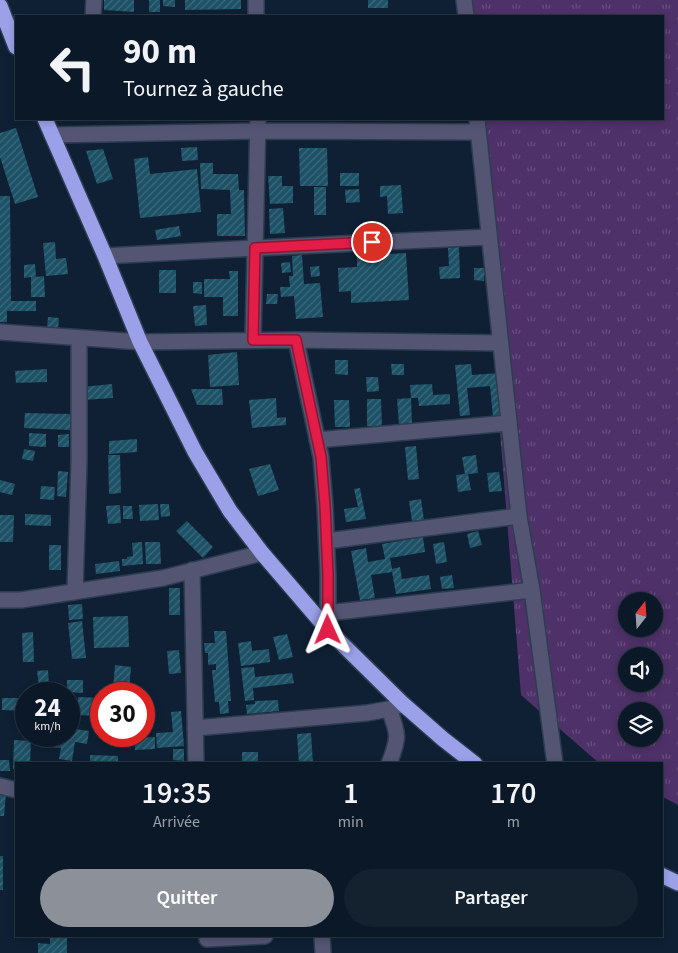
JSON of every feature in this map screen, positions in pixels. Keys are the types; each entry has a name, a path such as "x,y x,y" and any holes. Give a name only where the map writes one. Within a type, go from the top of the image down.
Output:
{"highway":[{"path":"7,14 15,43"},
{"path":"45,120 105,256 140,342 195,452 230,511 262,553 396,706 472,762"},
{"path":"663,876 678,883"}],"street":[{"path":"93,15 94,0"},
{"path":"256,0 256,15"},
{"path":"464,0 466,15"},
{"path":"253,340 258,125"},
{"path":"52,135 258,125 477,125 519,516 532,590 555,762"},
{"path":"105,256 489,237"},
{"path":"0,332 140,342 296,340 500,343"},
{"path":"75,592 79,462 79,339"},
{"path":"296,340 321,457 326,541 328,630"},
{"path":"317,440 509,423"},
{"path":"326,541 519,516"},
{"path":"0,600 21,600 163,578 262,553"},
{"path":"192,570 196,762"},
{"path":"328,613 532,590"},
{"path":"195,728 336,717 367,713 396,706 398,737 390,762"},
{"path":"0,786 15,790"},
{"path":"207,943 257,937"},
{"path":"322,937 323,953"}],"green space":[{"path":"461,0 678,0 678,805 663,797 663,762 598,762 521,695 488,281 472,120 664,120 664,15 463,15"}],"building":[{"path":"104,0 134,0 134,12 104,10"},
{"path":"149,0 160,0 160,12 149,12"},
{"path":"163,0 175,0 175,7 163,6"},
{"path":"185,0 241,0 241,9 185,10"},
{"path":"368,0 388,0 388,8 368,8"},
{"path":"16,128 38,197 15,204 0,157 0,133"},
{"path":"197,147 198,160 182,161 181,148"},
{"path":"299,148 327,148 328,186 300,186"},
{"path":"103,149 113,179 97,184 86,151"},
{"path":"148,157 150,174 197,169 201,212 140,218 134,159"},
{"path":"200,163 213,163 213,174 238,174 239,190 244,190 245,236 217,236 217,214 231,214 230,190 201,189"},
{"path":"340,173 359,173 359,186 340,186"},
{"path":"268,176 282,176 282,186 293,186 293,203 270,204"},
{"path":"401,185 403,213 388,214 387,196 380,197 380,186"},
{"path":"314,187 326,187 326,215 314,215"},
{"path":"359,189 360,202 346,203 345,190"},
{"path":"0,196 10,196 11,301 36,301 36,311 7,311 7,322 0,322"},
{"path":"283,208 285,233 270,234 269,209"},
{"path":"179,226 181,236 157,240 155,230"},
{"path":"55,242 56,259 66,258 68,274 46,276 43,243"},
{"path":"459,247 460,278 440,279 439,267 449,266 448,248"},
{"path":"406,253 409,300 351,303 351,291 339,292 338,268 357,267 357,256"},
{"path":"302,255 304,284 320,283 323,317 296,319 294,296 281,297 280,287 290,287 289,276 293,276 292,256"},
{"path":"290,262 291,272 282,273 281,263"},
{"path":"35,264 36,277 44,276 45,297 31,297 31,277 24,278 24,265"},
{"path":"319,266 320,276 311,277 310,267"},
{"path":"474,268 485,268 484,281 474,280"},
{"path":"159,270 176,270 176,293 159,293"},
{"path":"229,271 238,271 238,316 223,316 223,297 204,297 204,279 230,279"},
{"path":"193,282 202,282 202,294 193,293"},
{"path":"267,294 278,294 277,304 266,304"},
{"path":"206,305 207,325 195,326 193,306"},
{"path":"48,317 59,318 58,329 47,328"},
{"path":"237,352 239,385 210,387 208,355"},
{"path":"335,360 348,360 348,375 335,374"},
{"path":"391,364 404,364 404,375 392,375"},
{"path":"471,364 472,375 499,373 503,416 493,417 490,386 467,388 470,415 460,416 455,365"},
{"path":"47,369 47,382 16,383 15,371"},
{"path":"366,377 378,377 379,391 367,392"},
{"path":"112,384 113,398 83,400 82,387"},
{"path":"432,384 433,395 450,394 450,404 419,406 418,398 411,398 410,385"},
{"path":"191,389 222,389 223,405 197,405"},
{"path":"276,398 277,418 286,417 286,425 252,428 249,400"},
{"path":"411,398 412,424 399,425 397,399"},
{"path":"367,399 381,399 382,426 367,426"},
{"path":"334,400 349,400 350,427 335,427"},
{"path":"25,413 71,414 71,430 24,428"},
{"path":"29,433 46,434 46,447 29,446"},
{"path":"69,434 69,447 58,447 58,435"},
{"path":"137,439 137,452 109,454 109,441"},
{"path":"416,446 419,479 408,480 405,447"},
{"path":"24,449 35,451 33,461 22,459"},
{"path":"108,455 120,455 121,493 109,494"},
{"path":"476,455 478,473 468,474 471,490 458,492 456,475 465,474 462,457"},
{"path":"270,464 279,490 258,496 249,469"},
{"path":"58,471 68,472 66,497 57,496"},
{"path":"499,472 502,491 489,492 487,473"},
{"path":"0,480 15,484 12,495 0,492"},
{"path":"41,486 55,487 54,500 40,499"},
{"path":"360,488 366,519 346,522 344,509 358,507 354,489"},
{"path":"421,499 424,520 412,521 409,501"},
{"path":"158,504 159,520 140,521 139,505"},
{"path":"160,504 169,504 170,516 161,517"},
{"path":"120,505 121,523 108,524 106,506"},
{"path":"123,506 132,506 133,519 123,519"},
{"path":"25,514 51,515 51,526 25,525"},
{"path":"0,515 14,515 13,542 0,542"},
{"path":"187,521 213,547 203,558 176,531"},
{"path":"478,531 482,545 470,548 467,534"},
{"path":"423,537 425,552 390,558 392,569 400,567 402,579 429,575 431,589 396,594 392,572 371,575 375,598 360,600 351,551 366,548 368,562 385,559 382,544"},
{"path":"142,542 143,564 122,566 122,559 133,556 132,543"},
{"path":"145,542 160,542 161,564 146,564"},
{"path":"444,542 447,562 436,564 433,544"},
{"path":"49,545 61,545 61,570 49,570"},
{"path":"119,561 120,571 96,574 95,564"},
{"path":"452,575 454,588 442,589 440,577"},
{"path":"169,588 180,588 180,615 169,615"},
{"path":"82,604 83,619 69,620 68,605"},
{"path":"128,616 129,647 94,648 93,617"},
{"path":"82,621 86,658 72,659 68,623"},
{"path":"214,631 226,631 231,701 228,701 229,713 220,714 219,702 215,702 212,670 216,670 216,664 208,665 208,653 205,653 204,643 215,643"},
{"path":"33,632 34,662 23,662 22,633"},
{"path":"287,634 293,657 279,660 273,637"},
{"path":"251,641 252,651 269,649 270,662 241,666 238,643"},
{"path":"179,650 181,673 169,674 167,651"},
{"path":"115,665 131,667 130,682 114,682"},
{"path":"254,667 255,677 292,673 294,683 253,688 254,700 245,701 241,668"},
{"path":"48,670 49,682 38,682 37,671"},
{"path":"67,680 83,680 83,693 80,693 80,682 67,682"},
{"path":"80,697 90,698 90,716 80,715"},
{"path":"2,698 15,698 15,711 2,710"},
{"path":"278,700 279,711 247,714 246,705 255,704 255,701"},
{"path":"181,711 184,746 157,748 156,733 173,732 171,712"},
{"path":"80,730 89,731 87,744 80,743"},
{"path":"311,733 313,762 299,762 297,734"},
{"path":"14,740 15,747 31,747 30,762 15,762 15,769 13,769"},
{"path":"50,747 74,747 72,761 59,759 61,748"},
{"path":"135,747 155,747 155,749 135,750"},
{"path":"173,749 184,749 184,761 173,760"},
{"path":"242,752 258,752 258,762 242,762"},
{"path":"90,755 118,756 118,762 90,762"},
{"path":"0,760 9,760 10,771 0,771"},
{"path":"0,793 6,793 4,816 0,816"},
{"path":"0,856 3,856 3,890 0,890"},
{"path":"50,937 67,937 67,953 38,953 38,943 50,944"}],"route":[{"path":"328,630 328,575 321,457 296,340 253,340 255,248 372,242"}]}
